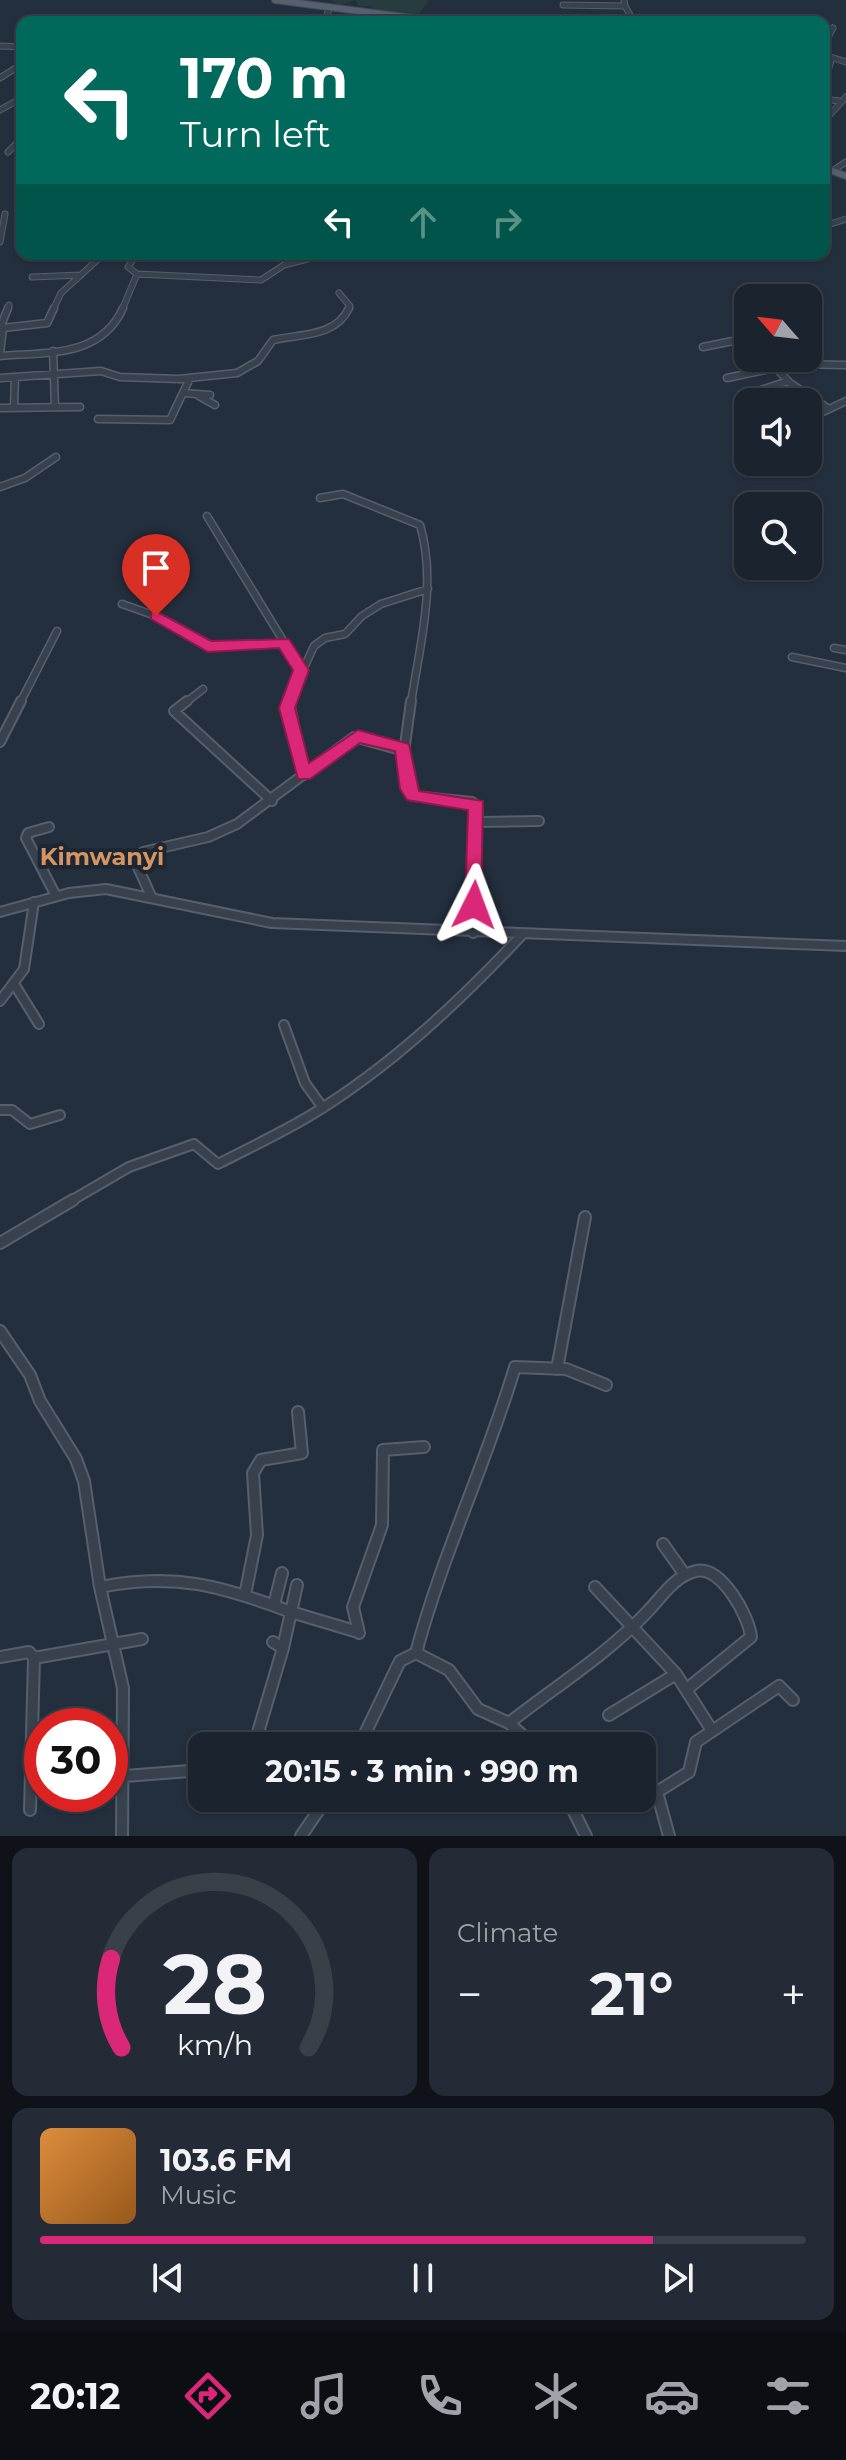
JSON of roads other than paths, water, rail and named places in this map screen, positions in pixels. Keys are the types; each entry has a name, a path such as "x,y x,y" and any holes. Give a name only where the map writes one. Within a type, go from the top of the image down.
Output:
{"main road":[{"path":"275,0 395,16"},
{"path":"832,171 846,176"}],"street":[{"path":"563,5 625,3"},
{"path":"326,16 330,7"},
{"path":"830,33 833,28"},
{"path":"830,64 832,58 846,62"},
{"path":"830,113 846,97"},
{"path":"830,100 839,101"},
{"path":"8,152 16,144"},
{"path":"832,171 846,162"},
{"path":"0,242 5,214"},
{"path":"45,325 61,293 98,260"},
{"path":"133,260 128,267 137,274 261,280 284,265 304,260"},
{"path":"9,305 1,328 0,355 81,350 113,325 137,274"},
{"path":"32,277 82,275"},
{"path":"0,378 109,371 120,377 190,378 245,371 273,340 321,332 340,323 350,306 339,293"},
{"path":"1,328 59,326"},
{"path":"703,347 734,341"},
{"path":"53,351 55,407"},
{"path":"822,365 846,365"},
{"path":"727,378 753,372"},
{"path":"780,372 829,409"},
{"path":"14,407 15,377"},
{"path":"98,419 170,420 190,378"},
{"path":"767,388 788,381"},
{"path":"184,393 215,405"},
{"path":"198,396 210,395"},
{"path":"822,412 846,401"},
{"path":"0,408 80,407"},
{"path":"0,487 25,478 56,457"},
{"path":"320,498 343,494 419,523 428,553 428,589 403,748 408,789 413,796 472,802 478,807 473,933"},
{"path":"207,516 301,670"},
{"path":"304,775 287,708 301,670 317,643 345,634 361,613 428,589"},
{"path":"122,604 156,616 208,647 284,643"},
{"path":"0,742 57,631"},
{"path":"834,648 846,650"},
{"path":"792,657 846,668"},
{"path":"203,689 174,711 272,801"},
{"path":"151,896 136,863 140,854 222,832 272,801 354,737 403,748"},
{"path":"479,822 539,821"},
{"path":"49,827 28,833 26,838 56,896"},
{"path":"0,912 56,896 106,889 264,922 846,946"},
{"path":"0,1001 16,987 26,966 34,902"},
{"path":"0,1243 144,1159 194,1144 218,1164 323,1108 382,1066 479,981 511,951 522,935"},
{"path":"16,987 39,1024"},
{"path":"284,1025 308,1088 317,1105 323,1108"},
{"path":"0,1110 12,1110 30,1124 60,1115"},
{"path":"557,1369 585,1217"},
{"path":"0,1331 30,1375 40,1401 81,1472 100,1587 123,1688 123,1708"},
{"path":"366,1732 400,1661 416,1653 430,1601 495,1433 515,1367 557,1369 606,1385"},
{"path":"245,1595 259,1549 259,1508 253,1473 261,1460 302,1453 298,1412"},
{"path":"100,1587 166,1576 209,1582 358,1632 353,1613 364,1569 381,1529 383,1450 424,1447"},
{"path":"663,1544 685,1575"},
{"path":"509,1723 635,1627 667,1588 685,1575 702,1570 718,1577 751,1633 749,1640 687,1689"},
{"path":"274,1605 282,1573"},
{"path":"257,1732 278,1645 291,1612 297,1585"},
{"path":"595,1587 676,1674 711,1729"},
{"path":"34,1658 142,1639"},
{"path":"0,1657 29,1652 34,1658 33,1708"},
{"path":"416,1653 457,1676 478,1709 509,1723 519,1732"},
{"path":"609,1715 676,1674"},
{"path":"669,1836 657,1792 693,1771 696,1763 692,1748 711,1729 779,1686 793,1700"},
{"path":"128,1776 188,1771"},
{"path":"122,1836 123,1812"},
{"path":"301,1836 317,1812"},
{"path":"574,1812 586,1836"}],"district":[{"name":"Kimwanyi","path":"102,857"}]}
